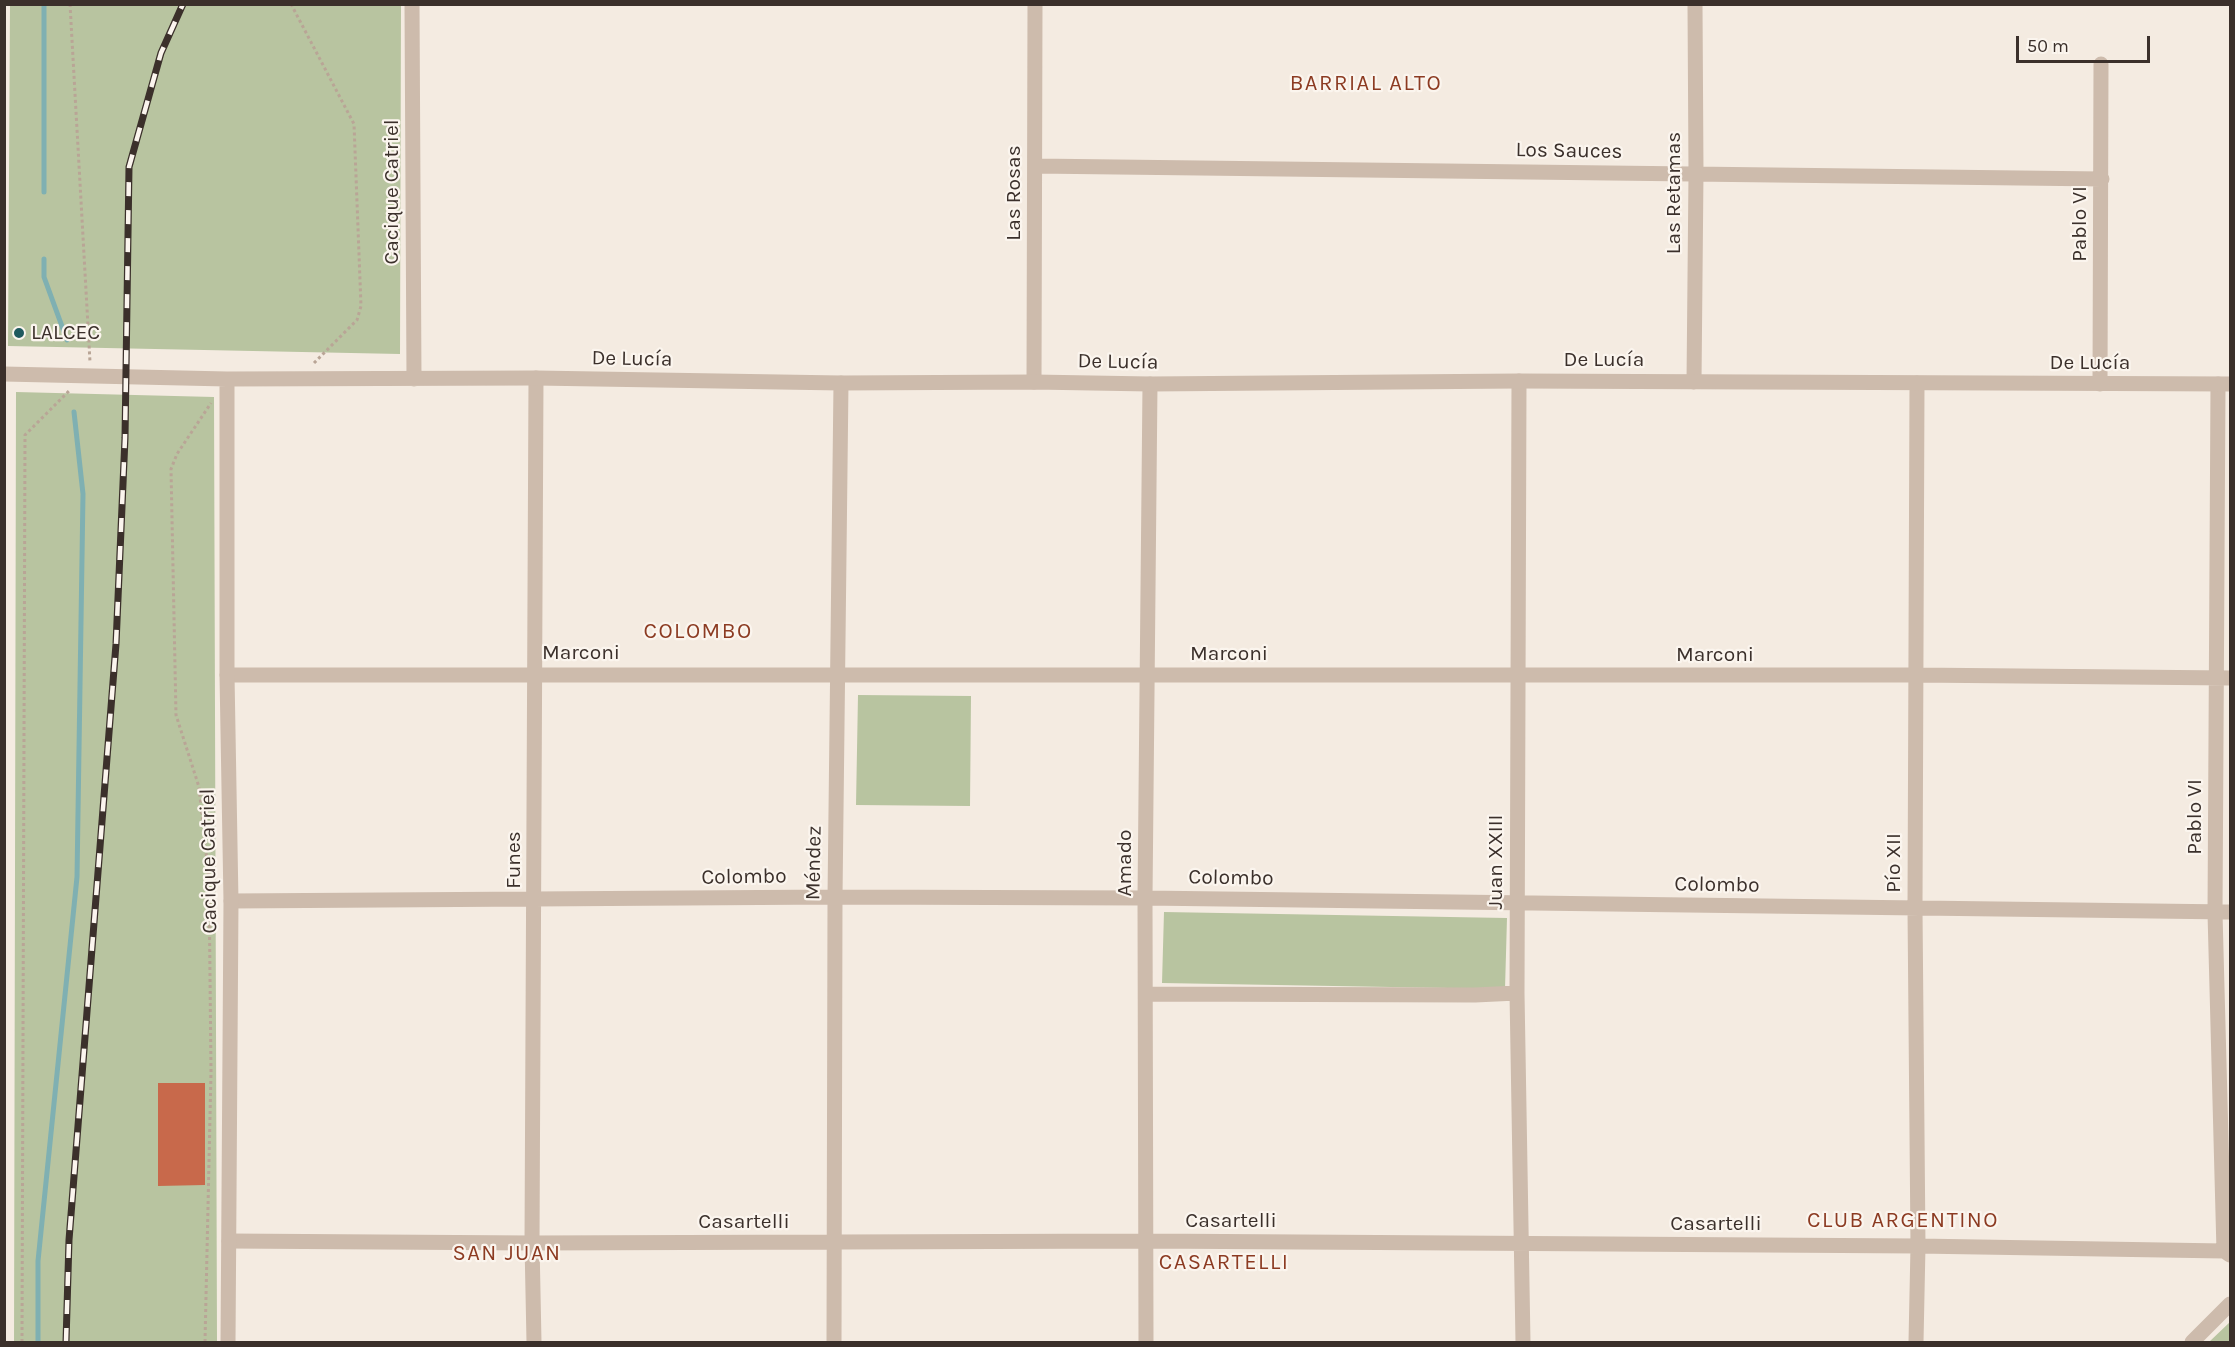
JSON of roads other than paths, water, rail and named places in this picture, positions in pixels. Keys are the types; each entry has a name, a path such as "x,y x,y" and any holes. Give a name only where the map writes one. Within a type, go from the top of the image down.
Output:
{"street":[{"name":"Cacique Catriel","path":"412,4 414,379"},
{"name":"Las Rosas","path":"1034,382 1035,4"},
{"name":"Las Retamas","path":"1694,382 1695,4"},
{"name":"Pablo VI","path":"2100,384 2101,64"},
{"name":"Los Sauces","path":"1035,166 2102,179"},
{"name":"De Lucía","path":"4,374 227,379 536,378 842,383 1150,384 1520,381 2224,384"},
{"name":"Funes","path":"534,1342 532,1243 536,378"},
{"name":"Cacique Catriel","path":"227,379 227,675 231,901 228,1342"},
{"name":"Juan XXIII","path":"1520,381 1516,993 1523,1342"},
{"name":"Méndez","path":"834,1342 835,897 842,383"},
{"name":"Pío XII","path":"1916,1342 1918,1246 1915,909 1917,383"},
{"name":"Amado","path":"1146,1342 1146,898 1150,384"},
{"name":"Pablo VI","path":"2224,384 2223,913 2227,1253"},
{"name":"Marconi","path":"227,675 535,673 1915,675 2223,678"},
{"name":"Colombo","path":"231,901 835,897 1146,898 2223,913"},
{"path":"1146,994 1475,995 1516,993"},
{"name":"Casartelli","path":"229,1241 532,1243 1146,1241 1918,1246 2227,1253"},
{"path":"2192,1342 2230,1304"}],"waterway":[{"path":"44,4 44,192"},
{"path":"44,259 44,277 67,340"},
{"path":"38,1342 38,1261 77,877 83,494 74,412"}],"railway":[{"path":"66,1342 69,1240 116,644 125,438 129,167 161,53 183,4"}],"place":[{"name":"LALCEC","path":"19,333"}],"district":[{"name":"BARRIAL ALTO","path":"1366,84"},
{"name":"COLOMBO","path":"698,632"},
{"name":"CLUB ARGENTINO","path":"1903,1221"},
{"name":"SAN JUAN","path":"507,1254"},
{"name":"CASARTELLI","path":"1224,1263"}]}
